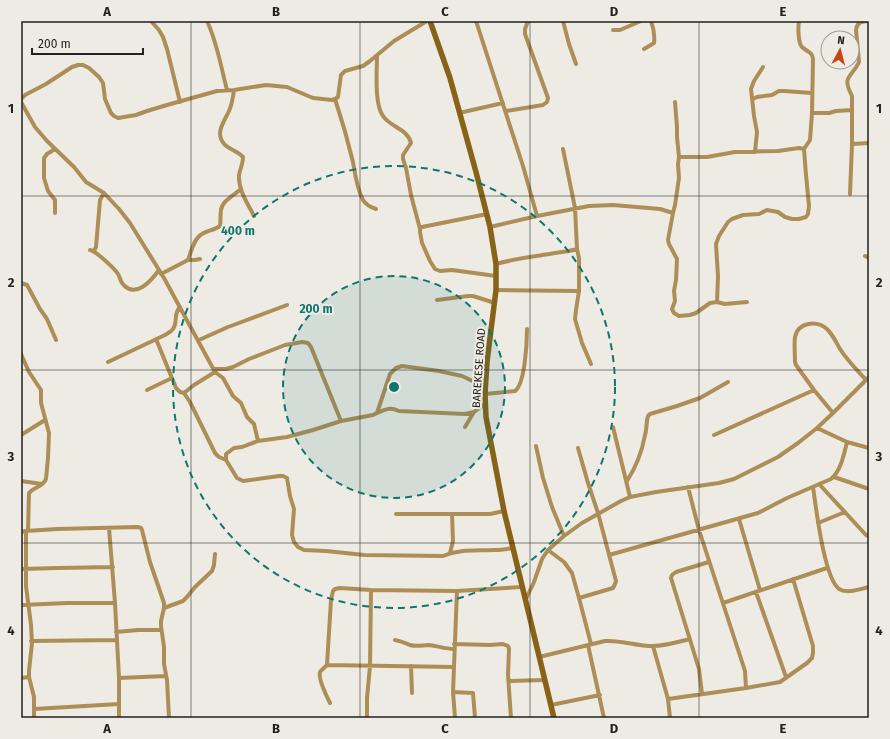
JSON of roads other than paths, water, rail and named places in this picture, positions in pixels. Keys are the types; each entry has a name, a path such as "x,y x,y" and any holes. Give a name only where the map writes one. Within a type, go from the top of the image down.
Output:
{"main road":[{"name":"BAREKESE ROAD","path":"430,21 450,78 490,227 496,264 496,290 485,387 486,417 504,511 554,718"}],"street":[{"path":"206,21 216,46 227,90"},
{"path":"376,209 366,205 364,202 356,178 336,99 338,97 341,75 345,71 363,66 394,41 427,21"},
{"path":"476,21 528,181 537,216"},
{"path":"506,112 543,105 547,102 548,98 525,34 528,21"},
{"path":"563,21 576,64"},
{"path":"613,30 620,30 641,21"},
{"path":"644,49 654,43 654,28 651,21"},
{"path":"717,302 718,276 716,244 728,222 743,215 758,214 767,210 778,212 785,217 792,219 806,217 808,214 809,206 804,148 810,140 813,59 810,51 802,47 800,44 798,26 799,21"},
{"path":"850,194 852,96 848,90 848,80 849,76 857,67 859,62 856,26 867,21"},
{"path":"153,22 161,34 167,49 180,102"},
{"path":"377,55 378,102 380,112 388,122 404,132 410,138 411,143 402,159 406,168 422,243 430,261 435,269 440,271 456,271 496,276"},
{"path":"21,99 25,95 46,84 72,67 83,65 99,77 103,83 105,99 111,112 118,118 136,115 217,91 266,85 287,87 313,98 336,99"},
{"path":"755,152 757,132 751,89 763,67"},
{"path":"234,90 230,107 220,127 220,133 224,144 243,157 243,163 239,174 239,184 254,216"},
{"path":"753,99 772,95 779,91 812,93"},
{"path":"21,102 35,127 47,141 74,166 86,182 104,193 130,223 160,272 215,370 223,378 233,396 241,403 247,417 254,424 258,441"},
{"path":"675,102 679,178 668,240 677,259 672,309 680,316 696,313 710,303 717,302 730,304 747,302"},
{"path":"460,113 503,103"},
{"path":"812,113 829,113 852,110"},
{"path":"852,144 869,143"},
{"path":"679,157 707,157 735,152 778,151 804,148"},
{"path":"55,149 44,158 43,174 48,191 55,200 55,213"},
{"path":"564,149 575,208 580,269 575,319 582,343 591,364"},
{"path":"188,260 193,244 199,236 202,233 209,232 220,226 222,205 241,190"},
{"path":"104,193 100,200 96,247 92,251 118,273 123,283 127,287 132,289 140,289 160,272 188,260 200,259"},
{"path":"490,227 589,206 613,205 660,209 673,213"},
{"path":"420,229 422,227 443,222 487,214"},
{"path":"496,264 578,249"},
{"path":"865,256 869,258"},
{"path":"21,283 27,285 47,319 56,340"},
{"path":"496,290 579,291"},
{"path":"437,300 473,296 495,304"},
{"path":"199,340 228,327 287,305"},
{"path":"108,362 172,331 176,312 180,307"},
{"path":"526,599 542,559 548,550 564,536 598,513 630,497 720,483 734,479 778,457 833,414 867,378 840,350 834,337 826,328 815,323 810,324 801,327 796,336 796,362 798,368 833,414"},
{"path":"485,394 515,392 518,389 524,367 527,329"},
{"path":"156,339 176,388 184,394 190,402 215,453 219,457 226,460"},
{"path":"184,394 215,370 233,368 249,359 285,345 302,342 308,343 311,347 341,421"},
{"path":"21,354 29,372 41,390 41,403 48,427 49,440 46,479 43,484 29,493 25,531 23,569 30,621 31,641 29,677 34,697 34,718"},
{"path":"377,413 390,374 396,368 402,366 462,376 485,387"},
{"path":"147,390 172,378"},
{"path":"627,481 641,453 648,416 650,414 700,398 728,382"},
{"path":"714,435 814,390"},
{"path":"465,427 474,412 485,404"},
{"path":"474,412 465,414 399,411 393,408 383,410 373,415 341,421 287,437 258,441 242,447 234,448 226,454 226,460 237,478 242,481 280,476 287,478 294,510 292,535 294,542 298,547 304,550 364,554 442,556 460,551 513,548"},
{"path":"21,435 45,420"},
{"path":"613,427 630,497"},
{"path":"817,428 848,442 869,448"},
{"path":"609,555 758,513 787,498 831,479 839,470 848,442"},
{"path":"536,446 543,478 564,536"},
{"path":"578,448 598,513 616,581 613,588 579,598"},
{"path":"834,477 869,490"},
{"path":"21,481 43,484"},
{"path":"819,484 866,535 869,536"},
{"path":"688,487 699,530 745,671 746,688"},
{"path":"813,487 820,536 827,568 835,584 839,589 844,591 854,591 869,587"},
{"path":"396,514 490,514 504,511"},
{"path":"818,523 845,512"},
{"path":"450,553 453,541 452,514"},
{"path":"739,519 758,591 786,678"},
{"path":"110,528 119,678 118,718"},
{"path":"25,531 141,528 154,576 161,593 164,608 161,621 161,630 164,647 164,664 168,682 169,718"},
{"path":"548,550 560,558 572,573 579,598 604,718"},
{"path":"164,608 187,597 212,571 215,554"},
{"path":"702,694 699,669 672,584 672,575 676,572 709,562"},
{"path":"23,569 113,567"},
{"path":"723,603 827,568"},
{"path":"668,699 769,685 780,682 807,663 812,658 812,646 793,579"},
{"path":"330,704 320,674 327,665 333,591 335,588 457,591 522,587"},
{"path":"367,718 370,666 371,590"},
{"path":"455,718 453,692 457,591"},
{"path":"21,605 115,603"},
{"path":"116,632 161,630"},
{"path":"539,657 605,641 653,646 690,639"},
{"path":"31,641 117,640"},
{"path":"395,640 403,641 414,646 438,646 447,649 454,647 503,644 508,646 508,675 511,718"},
{"path":"653,646 668,699 670,718"},
{"path":"327,665 454,667"},
{"path":"411,666 412,693"},
{"path":"119,678 166,676"},
{"path":"21,678 29,677"},
{"path":"509,681 545,680"},
{"path":"453,692 473,693 474,718"},
{"path":"551,705 600,695"},
{"path":"34,709 119,704"}]}
